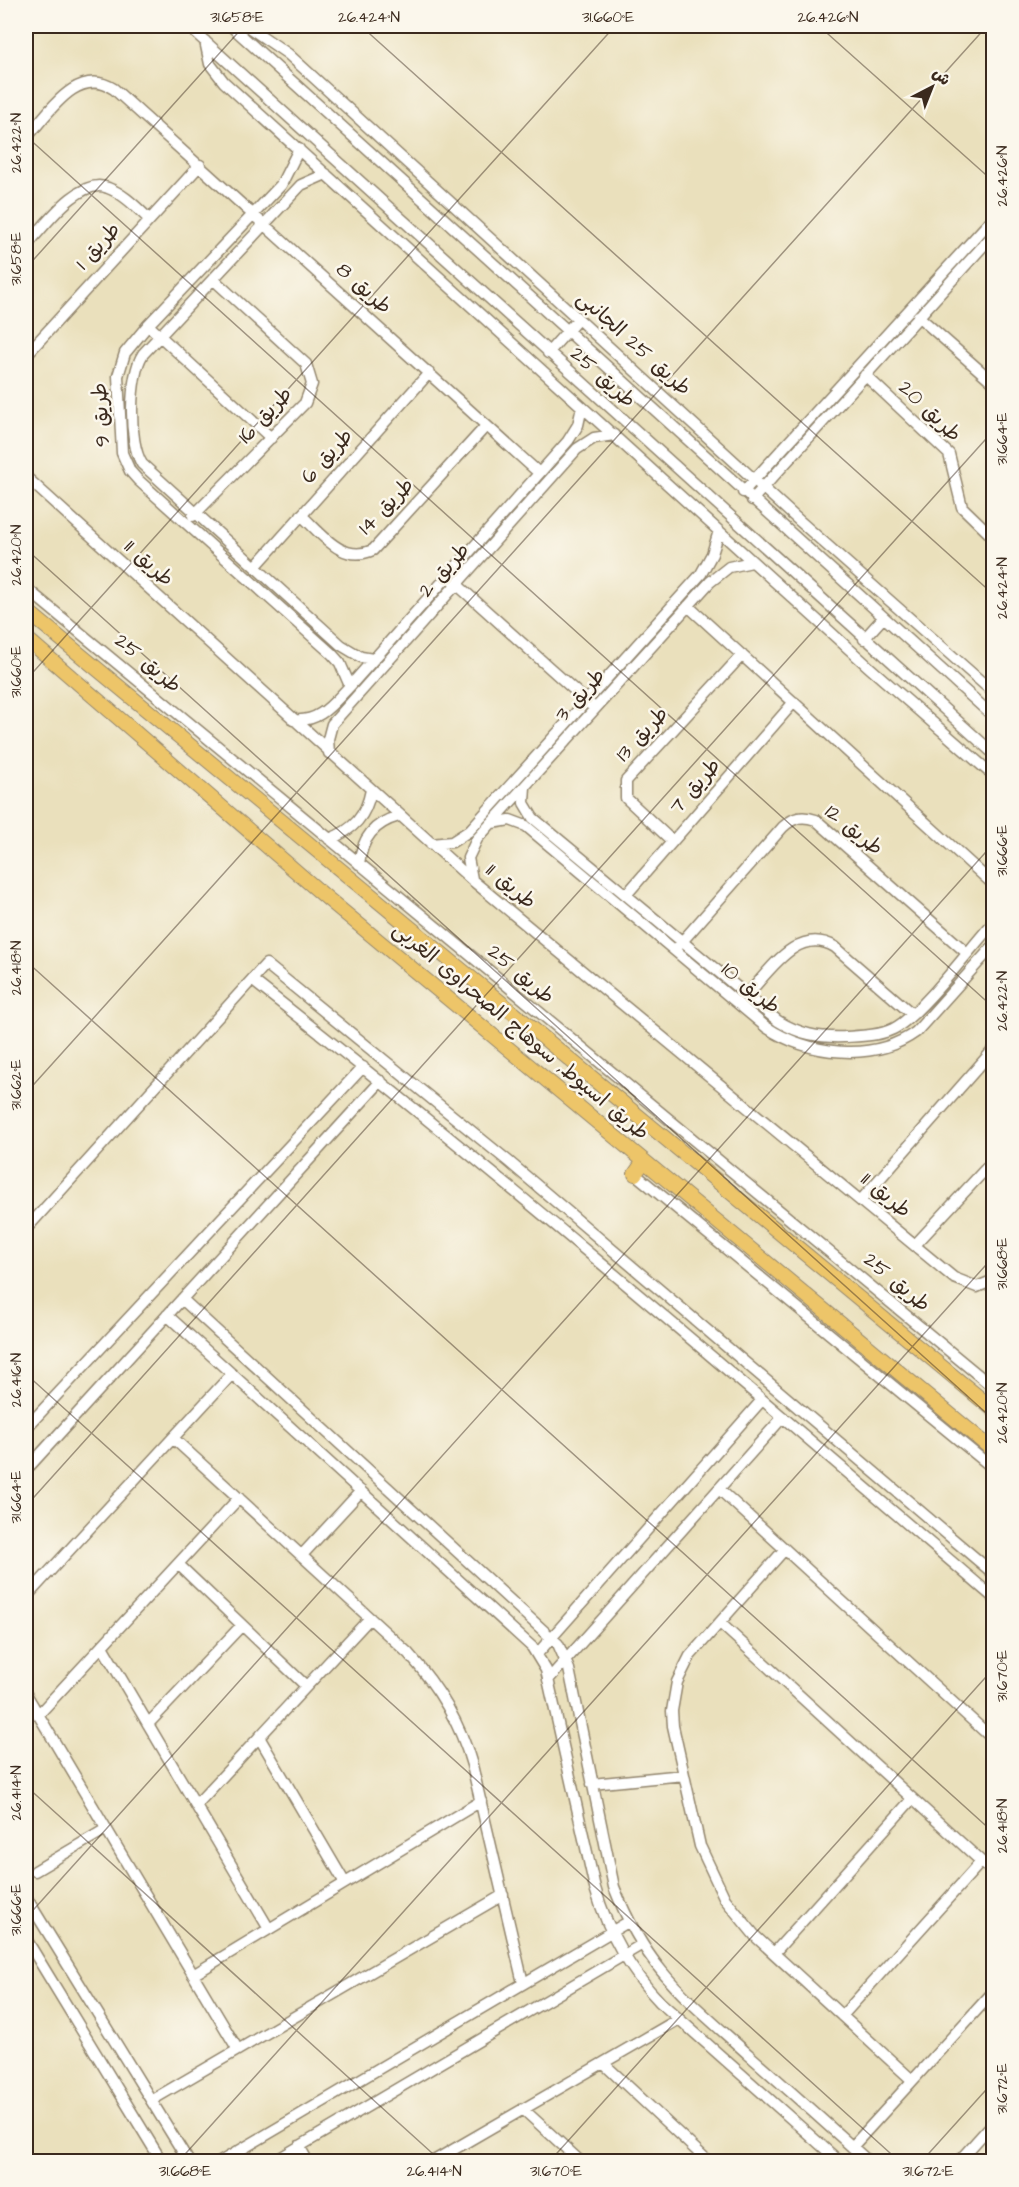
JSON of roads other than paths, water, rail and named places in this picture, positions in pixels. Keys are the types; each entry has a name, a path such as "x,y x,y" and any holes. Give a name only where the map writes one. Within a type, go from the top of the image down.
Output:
{"main road":[{"name":"طريق اسيوط, سوهاج الصحراوى الغربى","path":"26,610 993,1410"},
{"name":"طريق اسيوط, سوهاج الصحراوى الغربى","path":"26,638 328,899 993,1451"},
{"path":"635,1174 644,1161"}],"street":[{"name":"طريق 25","path":"188,26 993,754"},
{"name":"طريق 25","path":"231,26 882,619 993,717"},
{"name":"طريق 25 الجانبى","path":"247,26 288,54 754,479 993,693"},
{"path":"205,41 206,53 215,73 752,562 993,776"},
{"name":"طريق 8","path":"26,138 75,86 96,81 114,89 539,473"},
{"path":"358,141 370,128"},
{"name":"طريق 9","path":"299,149 281,185 130,344 121,362 118,376 122,453 130,471 332,654 340,663 350,686"},
{"name":"طريق 1","path":"26,355 200,165"},
{"name":"طريق 9","path":"326,174 301,185 159,336 136,364 133,378 135,449 142,464 340,645 361,657 373,659"},
{"path":"26,246 72,197 82,189 94,185 106,186 117,192 149,219"},
{"path":"752,500 918,316 993,217"},
{"path":"743,492 953,269 993,234"},
{"name":"طريق 16","path":"187,523 305,403 312,384 311,374 306,364 213,279"},
{"path":"918,316 993,383"},
{"path":"548,353 578,319"},
{"path":"148,325 271,438"},
{"name":"طريق 6","path":"256,566 429,373"},
{"name":"طريق 20","path":"865,375 949,454 962,507 993,538"},
{"name":"طريق 2","path":"293,720 303,721 321,715 350,686 574,434 582,407"},
{"path":"108,416 120,416"},
{"name":"طريق 14","path":"302,515 344,552 364,554 373,550 486,426"},
{"name":"طريق 2","path":"329,753 328,739 332,724 577,449 594,438 614,435"},
{"path":"655,473 667,461"},
{"name":"طريق 11","path":"26,477 472,880 965,1285 977,1287 993,1280"},
{"name":"طريق 3","path":"472,880 468,858 471,848 701,574 712,554 718,531"},
{"name":"طريق 3","path":"431,843 452,842 469,831 718,573 740,563 752,562"},
{"path":"448,577 590,705"},
{"name":"طريق 25","path":"26,588 993,1388"},
{"path":"688,606 993,885"},
{"path":"864,639 882,619"},
{"name":"طريق 13","path":"672,841 626,798 626,781 742,656"},
{"name":"طريق 7","path":"626,895 794,702"},
{"name":"طريق 10","path":"525,786 524,803 533,818 626,895 678,947 766,1027 783,1038 812,1048 867,1051 886,1048 902,1042 916,1032 993,945"},
{"path":"329,839 354,827 363,816 371,790"},
{"path":"359,864 366,838 386,820 399,816"},
{"name":"طريق 12","path":"678,947 783,827 792,819 804,816 816,820 967,952"},
{"name":"طريق 10","path":"492,823 510,820 526,826 678,947 789,1028 817,1037 882,1033 909,1018 993,922"},
{"path":"746,996 799,943 811,939 824,941 835,947 909,1018 916,1032"},
{"path":"26,1228 266,964 508,1161 993,1574"},
{"path":"252,980 363,1066 598,1258 993,1598"},
{"path":"783,1038 789,1028"},
{"path":"862,1200 993,1049"},
{"path":"26,1428 363,1066"},
{"path":"26,1470 381,1081"},
{"path":"915,1245 993,1160"},
{"path":"635,1174 993,1468"},
{"path":"182,1299 552,1637 566,1660 614,1887 628,1922 641,1945 676,1990 868,2162"},
{"path":"167,1315 538,1653 548,1680 595,1888 610,1931 623,1956 640,1981 679,2019 840,2162"},
{"path":"26,1597 232,1374"},
{"path":"538,1653 762,1400"},
{"path":"548,1680 783,1418"},
{"path":"173,1438 408,1653 439,1692 464,1738 523,1983"},
{"path":"719,1489 993,1740"},
{"path":"302,1555 361,1491"},
{"path":"38,1715 239,1498"},
{"path":"785,1549 690,1656 676,1682 673,1696 673,1726 698,1840 716,1882 740,1918 774,1953 912,2080"},
{"path":"178,1564 306,1686"},
{"path":"196,1805 370,1618"},
{"path":"720,1623 993,1873"},
{"path":"148,1724 242,1625"},
{"path":"102,1646 269,1929"},
{"path":"26,1694 238,2050"},
{"path":"259,1737 345,1883"},
{"path":"592,1784 684,1775"},
{"path":"774,1953 912,1799"},
{"path":"193,1975 481,1801"},
{"path":"35,1871 106,1829"},
{"path":"842,2016 981,1862"},
{"path":"152,2100 503,1895"},
{"path":"26,1897 189,2162"},
{"path":"220,2162 628,1922"},
{"path":"26,1939 162,2162"},
{"path":"273,2162 641,1945"},
{"path":"852,2147 993,1991"},
{"path":"432,2162 679,2019"},
{"path":"603,2063 709,2162"},
{"path":"523,2109 581,2162"},
{"path":"958,2162 993,2122"},
{"path":"299,2146 308,2162"},
{"path":"987,2162 993,2155"}]}
